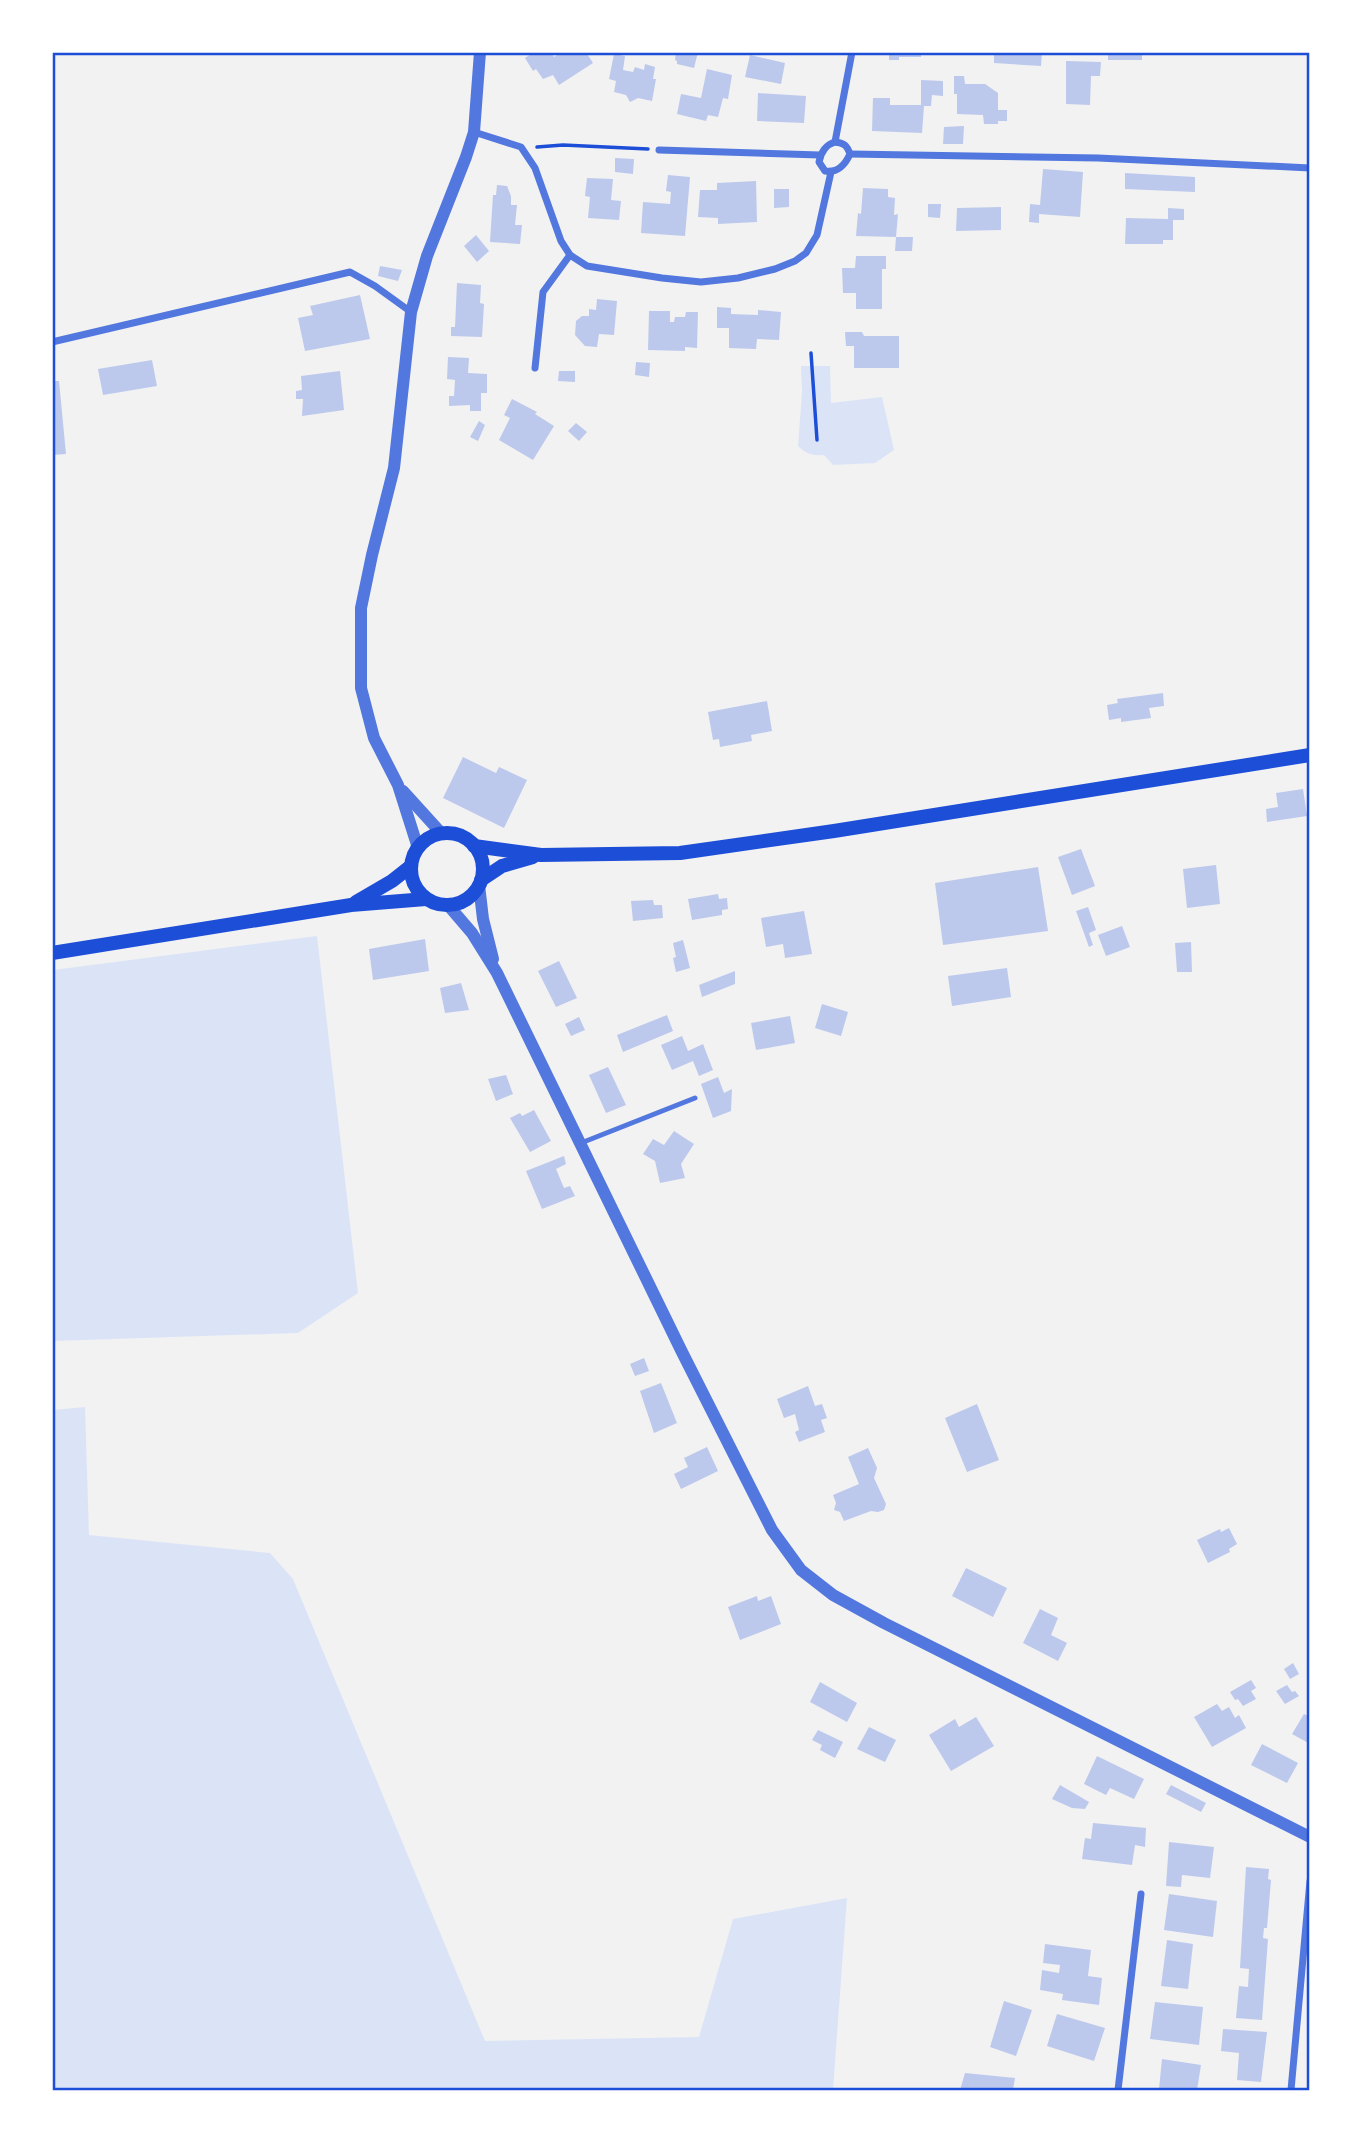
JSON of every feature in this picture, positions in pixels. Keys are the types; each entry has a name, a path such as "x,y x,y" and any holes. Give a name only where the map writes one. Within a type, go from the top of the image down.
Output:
{"main road":[{"path":"541,855 502,866 480,883 466,900 448,905 440,905 426,899 414,885 411,866 418,848 432,836 442,834 459,836 474,846 541,855 680,853 1310,755"},
{"path":"474,846 482,862 480,883"},
{"path":"351,905 392,881 411,866"},
{"path":"52,953 351,905 426,899"}],"street":[{"path":"418,848 398,785 374,738 361,688 361,608 394,467 411,312 427,256 474,132 480,52"},
{"path":"835,142 852,52"},
{"path":"474,132 521,147 535,168 561,241 570,255 587,266 662,278 701,282 738,278 775,269 794,261 806,253 817,236 831,172"},
{"path":"835,142 843,142 850,154 839,170 825,171 819,162 823,149 835,142"},
{"path":"659,150 820,155"},
{"path":"850,154 1117,159 1310,168"},
{"path":"535,368 543,292 570,255"},
{"path":"52,342 350,272 411,312"},
{"path":"398,785 442,834"},
{"path":"480,883 483,919 497,972"},
{"path":"448,905 472,933 497,972 772,1530 801,1570 833,1595 884,1623 1310,1837"},
{"path":"1291,2091 1310,1881"},
{"path":"1118,2091 1141,1894"}],"lane":[{"path":"581,1143 695,1098"}],"path":[{"path":"521,147 563,145 659,150"},
{"path":"811,354 817,440"}],"shaded area":[{"path":"801,366 830,366 831,403 882,397 894,450 875,463 833,465 824,455 810,454 801,449 798,446"},
{"path":"317,936 358,1293 298,1333 53,1341 53,970"},
{"path":"85,1407 89,1535 270,1553 293,1579 485,2041 699,2037 733,1919 847,1898 833,2090 53,2090 52,1410"}],"building":[{"path":"534,52 551,52 554,57 562,52 586,52 593,63 559,85 553,75 543,79 536,69 533,71 525,58"},
{"path":"676,52 698,52 694,68 677,64"},
{"path":"889,52 921,52 921,57 889,60"},
{"path":"994,52 1042,52 1041,66 994,63"},
{"path":"1108,52 1142,52 1142,60 1108,60"},
{"path":"614,54 625,56 623,70 633,72 635,67 644,70 645,64 655,67 652,101 638,98 630,102 626,95 614,92 616,81 609,79"},
{"path":"750,55 785,63 781,84 745,77"},
{"path":"1066,61 1101,62 1100,76 1091,76 1090,105 1066,104"},
{"path":"707,69 732,75 728,99 723,98 718,117 708,115 706,121 677,114 681,94 701,98"},
{"path":"954,76 964,76 965,84 985,84 998,93 998,110 1007,110 1007,121 984,124 983,115 957,114"},
{"path":"921,80 943,81 943,96 932,95 931,106 924,106 922,133 872,131 873,98 890,98 890,105 921,105"},
{"path":"758,93 806,96 804,123 757,121"},
{"path":"964,126 963,144 943,144 944,127"},
{"path":"615,158 634,159 633,174 615,172"},
{"path":"1043,169 1083,172 1080,217 1039,214 1039,223 1029,222 1030,204 1040,205"},
{"path":"1125,173 1195,177 1195,192 1125,189"},
{"path":"668,175 690,177 685,236 641,233 643,202 670,204 671,192 666,191"},
{"path":"587,178 613,179 611,200 621,201 619,220 588,218 590,197 585,196"},
{"path":"756,181 757,222 718,224 718,218 698,217 700,190 717,190 717,183"},
{"path":"497,185 507,186 511,205 517,205 515,225 522,225 520,244 490,242 493,195 496,195"},
{"path":"863,188 888,189 888,197 895,198 894,215 898,214 896,237 856,236"},
{"path":"774,189 789,189 789,207 774,208"},
{"path":"928,204 941,204 940,218 928,217"},
{"path":"1001,207 1001,230 956,231 957,208"},
{"path":"1168,208 1184,209 1184,220 1173,220 1173,240 1163,240 1163,244 1125,244 1126,218 1168,219"},
{"path":"476,235 489,251 477,262 464,246"},
{"path":"896,237 913,237 912,251 895,251"},
{"path":"856,256 886,256 886,269 882,269 882,309 856,309 856,293 843,293 842,268 855,268"},
{"path":"380,266 402,270 398,281 378,276"},
{"path":"457,283 481,285 480,303 484,304 482,337 451,336 451,327 455,327"},
{"path":"360,295 370,339 305,351 298,318 313,315 310,306"},
{"path":"597,299 617,301 614,335 599,334 597,347 585,346 575,335 576,321 582,316 589,316 589,309 596,310"},
{"path":"717,307 731,308 731,314 758,315 758,310 781,312 779,340 757,339 756,349 729,348 729,328 717,328"},
{"path":"649,311 670,311 670,322 674,322 675,317 685,317 686,312 698,312 697,348 685,347 685,351 648,350"},
{"path":"845,332 862,332 864,336 899,336 899,368 854,368 854,346 846,346"},
{"path":"448,357 469,358 468,373 487,374 487,393 481,393 481,411 470,411 470,405 449,406 449,396 454,396 455,380 447,379"},
{"path":"152,360 157,386 103,395 98,369"},
{"path":"636,362 650,363 649,377 635,375"},
{"path":"340,371 344,410 302,416 303,399 296,399 296,391 302,390 301,376"},
{"path":"559,371 575,371 575,382 558,381"},
{"path":"52,381 59,381 66,454 52,455"},
{"path":"512,399 537,412 535,414 554,426 533,460 499,440 510,418 504,415"},
{"path":"479,421 485,425 478,441 470,437"},
{"path":"576,423 587,432 579,441 568,431"},
{"path":"1163,693 1164,706 1149,708 1151,718 1121,722 1121,718 1109,720 1107,705 1118,703 1117,699"},
{"path":"767,701 772,731 751,735 752,741 720,747 719,739 713,740 708,712"},
{"path":"463,757 496,773 499,767 527,780 504,828 443,798"},
{"path":"1303,789 1307,816 1267,822 1266,809 1278,807 1276,793"},
{"path":"1081,849 1095,886 1072,895 1058,857"},
{"path":"1216,865 1220,904 1187,908 1183,869"},
{"path":"1038,867 1048,931 943,945 935,883"},
{"path":"718,894 719,899 727,898 728,909 722,910 722,915 692,920 688,899"},
{"path":"653,900 654,905 662,905 663,918 633,921 631,901"},
{"path":"1088,907 1096,930 1089,933 1093,945 1089,947 1076,911"},
{"path":"804,911 812,954 785,958 783,944 766,947 761,918"},
{"path":"1122,926 1130,947 1106,956 1098,935"},
{"path":"425,939 429,971 373,980 369,949"},
{"path":"683,940 690,968 676,972 673,943"},
{"path":"1191,942 1192,972 1177,972 1175,943"},
{"path":"559,961 577,998 556,1007 538,971"},
{"path":"1007,968 1011,997 952,1006 948,976"},
{"path":"735,971 735,984 702,997 699,985"},
{"path":"461,983 469,1010 445,1013 440,988"},
{"path":"822,1004 848,1012 841,1036 815,1028"},
{"path":"667,1015 673,1031 623,1052 617,1035"},
{"path":"790,1016 795,1043 756,1050 751,1023"},
{"path":"579,1017 585,1030 571,1036 565,1024"},
{"path":"682,1036 688,1051 703,1044 713,1070 699,1076 693,1061 672,1070 661,1045"},
{"path":"608,1067 626,1105 606,1113 589,1075"},
{"path":"506,1075 513,1094 496,1101 488,1079"},
{"path":"718,1077 724,1093 732,1089 731,1111 713,1118 701,1084"},
{"path":"534,1110 551,1141 530,1152 510,1118"},
{"path":"674,1131 694,1144 681,1164 685,1178 660,1183 655,1161 643,1154 653,1139 664,1145"},
{"path":"564,1156 566,1164 556,1169 564,1188 570,1186 575,1196 542,1209 526,1171"},
{"path":"644,1358 649,1371 635,1376 630,1364"},
{"path":"661,1383 677,1423 654,1433 640,1391"},
{"path":"808,1386 815,1406 822,1404 827,1418 821,1420 825,1432 799,1442 795,1432 799,1430 795,1414 784,1418 777,1399"},
{"path":"977,1404 999,1460 967,1472 945,1418"},
{"path":"707,1447 718,1471 681,1489 674,1474 688,1467 684,1458"},
{"path":"868,1448 877,1468 874,1478 886,1504 884,1510 871,1511 844,1521 840,1512 834,1510 836,1503 833,1495 859,1484 848,1457"},
{"path":"1229,1528 1237,1544 1229,1549 1230,1552 1208,1563 1197,1540 1220,1529 1221,1532"},
{"path":"966,1568 1007,1588 993,1617 952,1596"},
{"path":"757,1596 758,1601 771,1596 781,1624 740,1640 728,1607"},
{"path":"1040,1609 1058,1618 1051,1635 1067,1643 1058,1661 1023,1643"},
{"path":"1293,1663 1299,1674 1290,1679 1284,1669"},
{"path":"1251,1680 1256,1688 1251,1691 1256,1699 1243,1706 1230,1692"},
{"path":"820,1682 857,1703 847,1722 810,1702"},
{"path":"1287,1685 1299,1696 1285,1704 1276,1691"},
{"path":"1217,1704 1222,1711 1229,1707 1235,1718 1239,1715 1246,1728 1212,1747 1194,1717"},
{"path":"1304,1714 1310,1717 1310,1744 1292,1734"},
{"path":"976,1717 994,1746 951,1771 929,1735 955,1719 959,1727"},
{"path":"869,1727 896,1740 885,1762 857,1749"},
{"path":"818,1730 843,1742 835,1758 820,1750 822,1745 812,1740"},
{"path":"1262,1744 1298,1763 1287,1783 1251,1765"},
{"path":"1097,1756 1144,1779 1134,1799 1110,1788 1106,1795 1084,1784"},
{"path":"1060,1785 1089,1802 1085,1809 1072,1808 1052,1799"},
{"path":"1171,1785 1206,1803 1201,1812 1166,1794"},
{"path":"1093,1823 1146,1828 1145,1847 1135,1845 1132,1865 1082,1859 1085,1838 1091,1839"},
{"path":"1169,1842 1214,1847 1210,1878 1182,1875 1181,1887 1166,1886"},
{"path":"1246,1867 1269,1869 1268,1879 1271,1880 1267,1928 1264,1928 1263,1938 1268,1939 1262,2020 1236,2018 1239,1986 1248,1987 1249,1969 1240,1968"},
{"path":"1169,1894 1217,1901 1213,1937 1164,1930"},
{"path":"1167,1940 1193,1944 1188,1989 1161,1986"},
{"path":"1045,1944 1091,1950 1088,1976 1102,1978 1099,2005 1062,2000 1063,1994 1040,1990 1042,1970 1059,1973 1060,1965 1043,1963"},
{"path":"1004,2001 1032,2010 1016,2056 990,2047"},
{"path":"1155,2002 1203,2007 1199,2045 1150,2039"},
{"path":"1057,2014 1105,2028 1094,2061 1047,2046"},
{"path":"1223,2029 1267,2032 1261,2082 1237,2080 1239,2053 1221,2051"},
{"path":"1162,2059 1201,2065 1197,2090 1159,2089"},
{"path":"965,2073 1015,2078 1013,2090 960,2090"}]}
